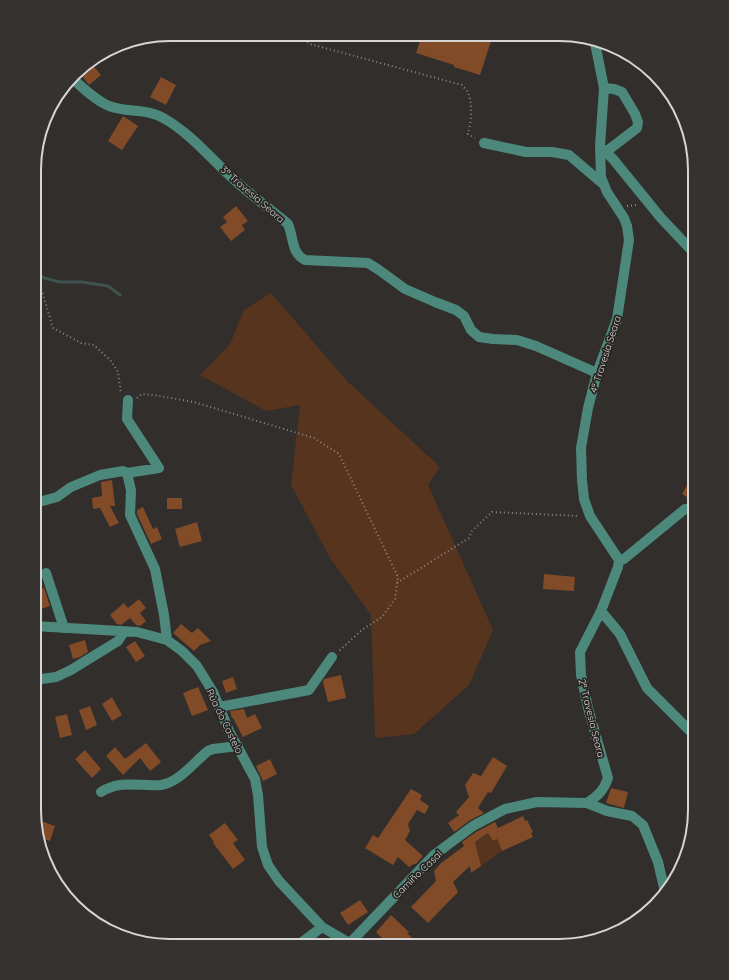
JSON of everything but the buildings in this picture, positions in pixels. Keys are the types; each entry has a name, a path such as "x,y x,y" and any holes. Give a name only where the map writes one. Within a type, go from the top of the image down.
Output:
{"street":[{"name":"4ª Travesía Seara","path":"596,46 604,88 601,177 603,184 624,218 629,240 617,319 597,373 588,408 581,448 583,493 590,516 618,560"},
{"name":"3ª Travesía Seara","path":"76,82 109,106 144,111 163,117 177,126 228,174 288,224 293,235 295,251 299,257 305,260 368,263 405,289 456,310 464,316 471,330 479,337 493,340 517,340 536,346 597,373"},
{"path":"604,88 622,92 638,122 637,128 603,148 661,218 688,247"},
{"path":"484,143 526,152 552,152 569,155 603,184"},
{"path":"41,501 57,497 70,487 100,475 123,471 127,473 159,468 127,419 128,400"},
{"path":"127,473 131,490 130,515 155,569 164,615 167,640"},
{"path":"618,560 624,559 685,509 688,509"},
{"name":"2ª Travesía Seara","path":"587,803 596,797 604,788 608,778 588,708 581,675 580,652 601,611 618,567 618,560"},
{"path":"46,573 64,628"},
{"path":"601,611 620,634 647,688 688,729"},
{"name":"Rúa do Castelo","path":"41,626 137,632 167,640 182,651 197,666 212,692 255,779 258,795 262,847 268,865 279,882 322,927 343,939"},
{"path":"41,679 56,677 70,670 118,641 124,632"},
{"path":"219,707 309,690 332,657"},
{"path":"101,792 121,784 161,785 170,782 181,775 208,751 238,746"},
{"name":"Camiño Casal","path":"357,939 434,855 473,826 505,809 537,802 587,803"},
{"path":"587,803 606,811 632,816 643,826 658,862 663,885"},
{"path":"306,939 322,927"}],"path":[{"path":"306,41 310,44 462,85 468,92 470,101 471,121 468,134 484,143"},
{"path":"41,289 54,328 81,343 94,345 111,361 118,372 121,393 128,400 135,399 142,394 194,402 314,438 339,454 398,577 395,599 382,617 363,629 332,657"},
{"path":"397,583 469,538 472,531 492,512 590,516"}],"shaded area":[{"path":"271,293 348,382 440,467 428,485 493,630 469,685 414,734 375,738 371,615 330,558 291,485 300,405 266,411 200,375 230,344 244,310"},
{"path":"489,833 493,841 497,839 502,851 481,866 475,842"}],"waterway":[{"path":"41,275 44,278 60,282 82,282 108,286 120,295"}]}
